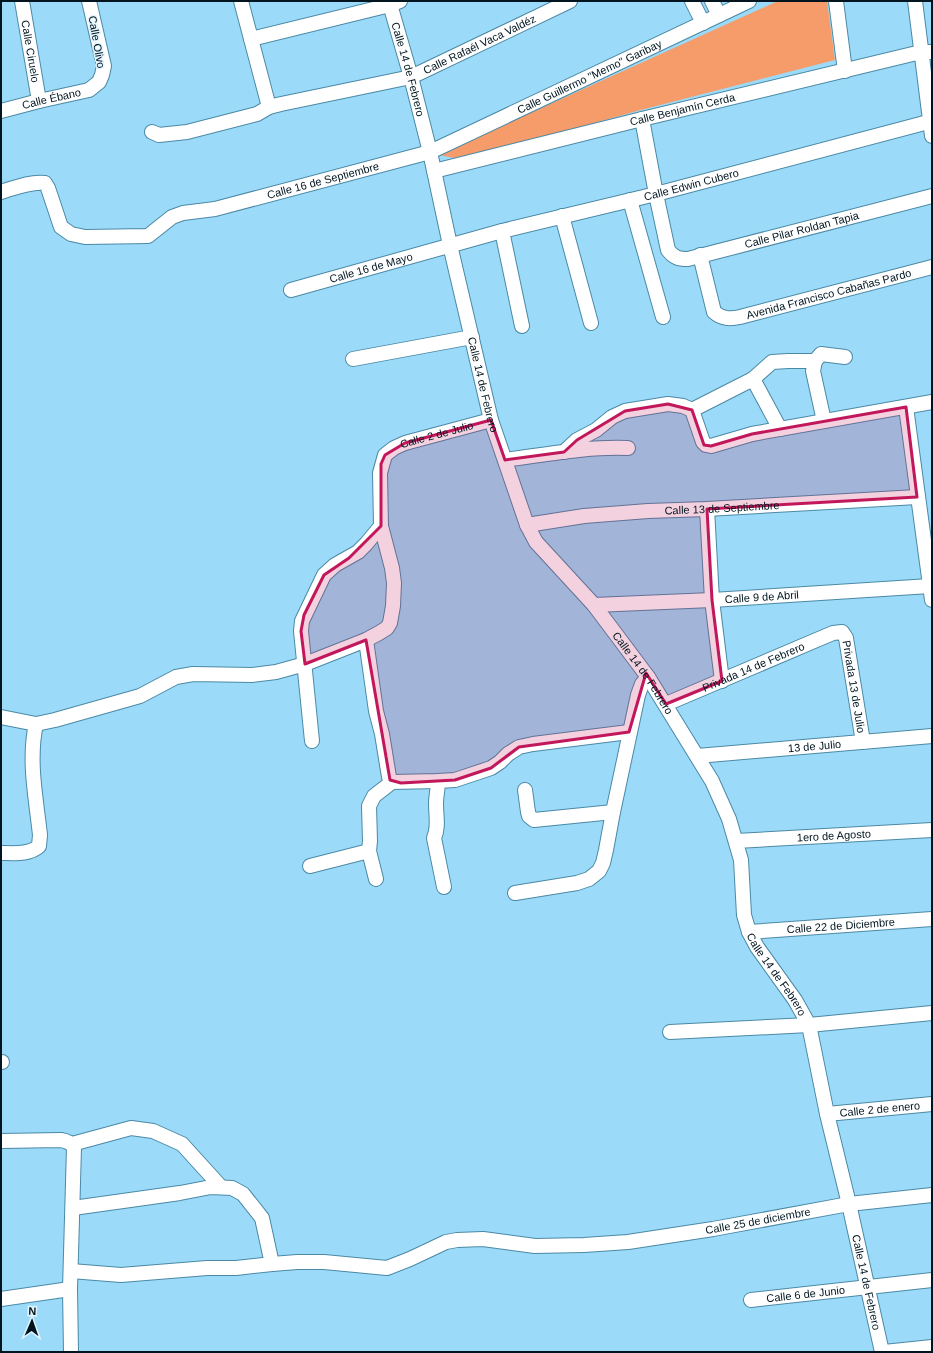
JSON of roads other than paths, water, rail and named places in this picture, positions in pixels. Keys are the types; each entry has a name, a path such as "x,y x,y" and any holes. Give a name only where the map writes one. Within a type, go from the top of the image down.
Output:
{"street":[{"name":"Calle Ciruelo","path":"22,1 39,101"},
{"name":"Calle Olivo","path":"89,1 104,66 99,82"},
{"path":"241,1 269,107"},
{"name":"Calle Rafaél Vaca Valdéz","path":"152,132 159,135 187,132 257,114 269,107 411,77 570,1"},
{"path":"692,1 703,23"},
{"path":"712,1 719,15"},
{"name":"Calle Guillermo \"Memo\" Garibay","path":"430,152 749,1"},
{"path":"836,1 845,70"},
{"path":"915,1 927,52 932,136"},
{"path":"251,39 393,2"},
{"name":"Calle 14 de Febrero","path":"393,2 430,152 490,420 527,525 536,542 594,605 648,677 666,704 712,782 729,820 741,860 744,915 749,932 757,947 795,1000 809,1025 827,1114 883,1352"},
{"name":"Calle Benjamín Cerda","path":"434,171 845,70 927,52"},
{"name":"Calle Ébano","path":"1,111 89,90 99,82"},
{"path":"642,119 656,194"},
{"name":"Calle Edwin Cubero","path":"450,245 562,216 656,194 931,121"},
{"name":"Calle 16 de Septiembre","path":"1,192 40,182 45,183 61,227 71,234 85,237 148,236 172,217 183,213 215,209 430,152"},
{"name":"Calle Pilar Roldan Tapia","path":"656,194 668,250 672,256 680,259 688,259 932,196"},
{"path":"630,200 663,317"},
{"path":"562,216 591,323"},
{"path":"502,231 522,326"},
{"name":"Calle 16 de Mayo","path":"291,290 450,245"},
{"name":"Avenida Francisco Cabañas Pardo","path":"700,255 714,312 718,316 724,318 740,317 932,267"},
{"path":"353,359 472,337"},
{"path":"824,421 813,371 815,361 821,354 845,357"},
{"path":"692,410 752,379 772,362 815,361"},
{"path":"752,379 780,429"},
{"path":"564,452 577,440 596,430 612,417 626,411 668,404 683,406 692,410 703,442 706,445 711,446 752,434 932,402"},
{"path":"906,407 931,593"},
{"name":"Calle 2 de Julio","path":"381,526 380,473 381,464 385,455 394,448 405,443 490,420"},
{"path":"505,460 564,452 628,448"},
{"name":"Calle 13 de Septiembre","path":"527,525 584,516 648,511 917,497"},
{"path":"707,509 712,600 722,682"},
{"path":"1,717 36,724 55,720 140,696 176,677 210,673 252,675 276,672 305,664 366,640 387,628 390,623 392,611 394,575 381,526"},
{"path":"312,741 301,631 302,621 324,575 335,566 358,552 381,526"},
{"name":"Calle 9 de Abril","path":"594,605 931,593"},
{"name":"Privada 14 de Febrero","path":"666,704 722,682 833,633 842,632"},
{"name":"Privada 13 de Julio","path":"842,632 846,638 864,742"},
{"path":"366,640 376,711 382,734 389,777 392,782"},
{"path":"515,893 577,883 589,879 599,871 603,863 629,732 638,695 642,684 648,677"},
{"path":"1,853 28,852 39,846 40,840 33,760 33,737 36,724"},
{"path":"376,878 369,851 369,806 374,796 392,782 438,782 455,780 491,768 519,747 629,732"},
{"name":"13 de Julio","path":"697,756 932,736"},
{"path":"438,782 436,804 437,832 434,838 444,887"},
{"path":"526,790 529,816 534,820 613,812"},
{"name":"1ero de Agosto","path":"736,841 932,830"},
{"path":"310,866 369,851"},
{"name":"Calle 22 de Diciembre","path":"749,932 932,919"},
{"path":"670,1032 809,1025 932,1013"},
{"name":"Calle 2 de enero","path":"827,1114 932,1104"},
{"path":"1,1141 61,1140 72,1144 131,1128 153,1131 182,1144 221,1187"},
{"path":"71,1352 70,1289 75,1152 72,1144"},
{"path":"73,1208 180,1193 210,1187 232,1188 243,1194 262,1218 272,1264"},
{"name":"Calle 25 de diciembre","path":"71,1271 121,1275 207,1268 236,1268 272,1264 324,1262 387,1268 446,1242 470,1239 504,1241 535,1246 628,1242 670,1236 849,1204 932,1195"},
{"name":"Calle 6 de Junio","path":"751,1300 932,1280"},
{"path":"1,1299 70,1289"},
{"path":"883,1352 932,1347"}]}
